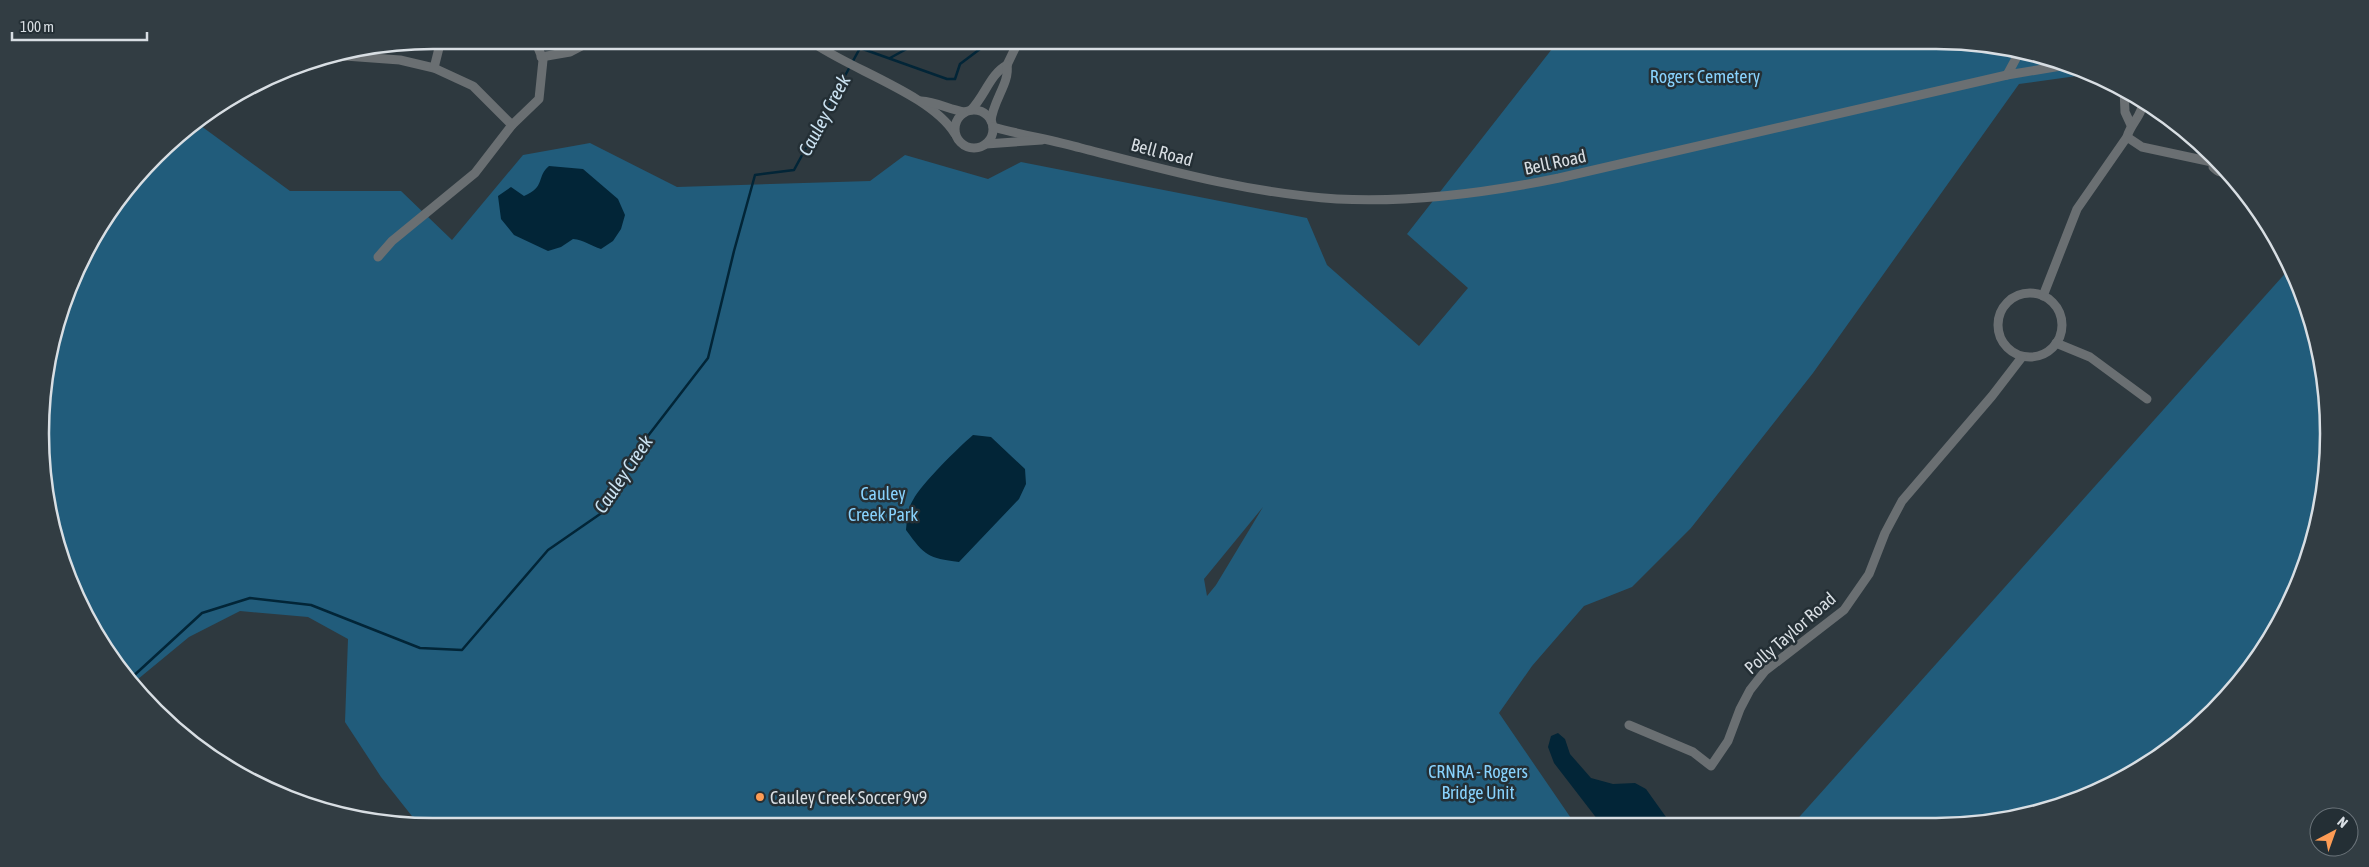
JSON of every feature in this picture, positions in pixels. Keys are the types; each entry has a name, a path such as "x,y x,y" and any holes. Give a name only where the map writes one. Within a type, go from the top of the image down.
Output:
{"street":[{"path":"434,68 439,49"},
{"path":"378,257 392,241 475,173 512,125 539,98 541,57 538,49"},
{"path":"541,57 576,49"},
{"name":"Bell Road","path":"823,49 921,101 948,122 962,145 968,148 974,149 986,144 1044,140"},
{"path":"986,144 990,139 993,108 1008,75 1007,65 1014,49"},
{"path":"360,56 400,60 434,68 473,86 512,125"},
{"path":"2007,75 2017,57"},
{"path":"955,134 956,121 979,102 999,70 1007,65"},
{"name":"Bell Road","path":"921,101 931,102 955,111 983,112 992,124 1044,140 1212,182 1269,192 1339,199 1416,199 1506,189 1550,180 2007,75 2053,67"},
{"path":"2126,99 2125,112 2131,125"},
{"path":"2042,296 2077,209 2127,137 2131,125 2140,115 2142,109"},
{"path":"2127,137 2142,147 2205,159"},
{"path":"2031,293 2050,300 2062,319 2062,330 2056,343 2048,352 2040,356 2022,356 2012,352 2002,342 1998,332 2000,313 2009,300 2017,295 2031,293"},
{"path":"2056,343 2090,357 2147,399"},
{"name":"Polly Taylor Road","path":"1628,725 1693,752 1711,766 1728,741 1740,709 1750,690 1766,671 1844,610 1869,574 1885,533 1902,501 1992,396 2022,356"}],"green space":[{"name":"Cauley Creek Park","path":"1552,49 1961,50 2011,56 2077,76 2019,84 1813,373 1691,528 1632,587 1584,606 1532,666 1499,713 1571,818 413,817 381,777 345,722 348,639 308,617 240,611 189,637 138,679 100,626 88,604 69,557 56,509 52,484 49,434 52,383 62,334 78,286 100,241 128,199 161,161 202,126 290,191 401,191 452,240 523,155 590,143 677,187 870,181 905,155 988,179 1021,162 1307,218 1327,265 1419,346 1468,288 1407,234","holes":["1263,507 1216,585 1207,596 1204,579"]},
{"path":"2285,273 2307,334 2317,383 2320,434 2317,484 2313,509 2300,557 2281,604 2241,668 2225,687 2208,706 2170,739 2106,779 2059,798 2011,811 1961,817 1798,818"}],"shaded area":[{"path":"549,166 583,169 618,199 625,215 621,229 613,241 601,249 573,239 561,247 548,251 514,235 501,219 498,196 511,187 524,196 531,193"},
{"path":"973,435 991,437 1025,469 1026,484 1019,499 959,562 940,559 923,550 906,530 908,511 924,484"},
{"path":"1558,733 1565,739 1570,754 1591,778 1613,784 1635,783 1646,789 1667,818 1596,818 1554,763 1548,747 1551,736"}],"waterway":[{"name":"Cauley Creek","path":"134,675 202,613 250,598 311,605 420,648 462,650 548,550 603,512 624,467 708,358 755,175 794,170 859,49"},
{"name":"Cauley Creek","path":"863,49 947,79 955,79 960,64 980,49"},
{"name":"Cauley Creek","path":"890,58 906,49"}],"place":[{"name":"Cauley Creek Soccer 9v9","path":"760,797"}],"park label":[{"name":"Rogers Cemetery","path":"1705,76"},
{"name":"CRNRA - Rogers Bridge Unit","path":"1478,781"}]}
